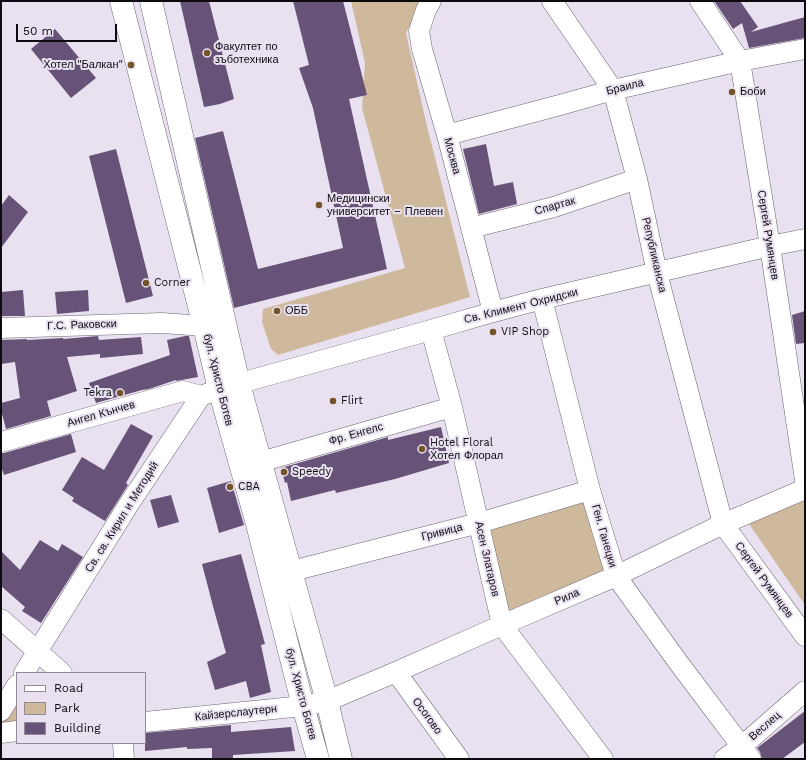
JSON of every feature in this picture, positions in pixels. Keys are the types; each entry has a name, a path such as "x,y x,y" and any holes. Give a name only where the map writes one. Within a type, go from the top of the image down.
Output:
{"main road":[{"name":"бул. Христо Ботев","path":"121,1 220,390 257,524 303,706 318,759"},
{"name":"бул. Христо Ботев","path":"151,1 220,390 260,462 292,571 327,701 340,759"}],"street":[{"name":"Москва","path":"431,1 426,10 419,31 422,48 447,135 493,312"},
{"name":"Републиканска","path":"552,1 613,90 637,179 657,273 723,524"},
{"name":"Сергей Румянцев","path":"700,1 740,61 770,246 805,480"},
{"name":"Браила","path":"447,135 613,90 805,48"},
{"name":"Спартак","path":"471,228 554,207 637,179"},
{"name":"Св. Климент Охридски","path":"220,390 493,312 805,239"},
{"name":"Ген. Ганецки","path":"542,300 590,490 616,576 678,662 747,753"},
{"name":"Г.С. Раковски","path":"1,328 162,323 204,326"},
{"name":"Асен Златаров","path":"431,330 452,407 502,625 603,759"},
{"name":"Ангел Кънчев","path":"1,442 183,391 220,390"},
{"name":"Св. св. Кирил и Методий","path":"25,672 129,504 220,390"},
{"name":"Фр. Енгелс","path":"260,462 452,407"},
{"name":"Рила","path":"327,701 616,576 723,524 805,489"},
{"name":"Гривица","path":"292,571 479,522 590,490"},
{"name":"Сергей Румянцев","path":"723,524 805,636"},
{"path":"1,619 61,672"},
{"name":"Осогово","path":"396,672 459,759"},
{"path":"1,711 16,687"},
{"name":"Веслец","path":"724,759 747,753 805,691"},
{"name":"Кайзерслаутерн","path":"146,722 303,706 327,701"},
{"path":"1,733 16,732"},
{"path":"123,744 124,759"}],"green space":[{"path":"351,1 423,1 406,33 426,122 470,297 278,355 271,349 262,322 263,309 405,268 362,108 365,63"},
{"path":"590,490 616,576 502,625 479,523"},
{"path":"805,499 805,605 749,524"},
{"path":"16,687 16,731 1,733 1,711"}],"building":[{"name":"Факултет по зъботехника","path":"180,1 209,1 234,99 220,104 204,107"},
{"path":"293,1 343,1 367,95 349,99 387,269 234,308 195,138 223,131 258,269 343,248 313,108 299,68 309,65"},
{"path":"714,1 740,1 758,27 751,32 805,17 805,38 749,48 742,23 733,29"},
{"path":"55,29 96,78 71,98 31,49"},
{"path":"486,144 494,186 513,182 517,204 479,214 463,149"},
{"path":"116,149 153,296 126,303 89,156"},
{"path":"9,195 28,212 1,248 1,206"},
{"path":"23,290 25,316 1,316 1,292"},
{"path":"88,290 89,311 57,314 55,292"},
{"path":"805,311 805,343 796,344 792,315"},
{"path":"98,336 99,340 141,337 143,354 100,358 100,354 67,357 77,391 47,401 51,416 6,429 1,410 1,403 20,398 15,362 1,364 1,340 63,339"},
{"path":"189,336 198,377 176,380 96,403 89,383 170,355 167,340"},
{"path":"131,424 153,436 126,483 128,485 105,521 72,501 74,498 62,490 82,457 104,470"},
{"path":"441,427 449,463 395,479 336,493 335,490 291,501 287,482 285,483 281,468 388,437 388,440"},
{"path":"71,434 76,452 4,475 1,466 1,453"},
{"path":"231,481 244,525 219,533 207,488"},
{"path":"171,495 179,522 158,528 150,500"},
{"path":"40,540 58,551 62,544 83,557 41,623 22,611 25,607 1,586 1,551 20,570"},
{"path":"241,554 265,644 261,645 271,692 250,698 246,681 215,690 207,662 226,653 202,564"},
{"path":"805,711 805,742 782,759 762,759 757,748"},
{"path":"231,725 231,732 291,727 295,751 233,755 233,759 212,759 212,748 187,749 187,747 145,751 146,733"}],"place":[{"name":"Факултет по зъботехника","path":"207,53"},
{"name":"Хотел \"Балкан\"","path":"131,65"},
{"name":"Боби","path":"732,92"},
{"name":"Медицински университет – Плевен","path":"319,205"},
{"name":"Corner","path":"146,283"},
{"name":"ОББ","path":"277,311"},
{"name":"VIP Shop","path":"493,332"},
{"name":"Tekra","path":"120,393"},
{"name":"Flirt","path":"333,401"},
{"name":"Hotel Floral Хотел Флорал","path":"422,449"},
{"name":"Speedy","path":"284,472"},
{"name":"CBA","path":"230,487"}]}
